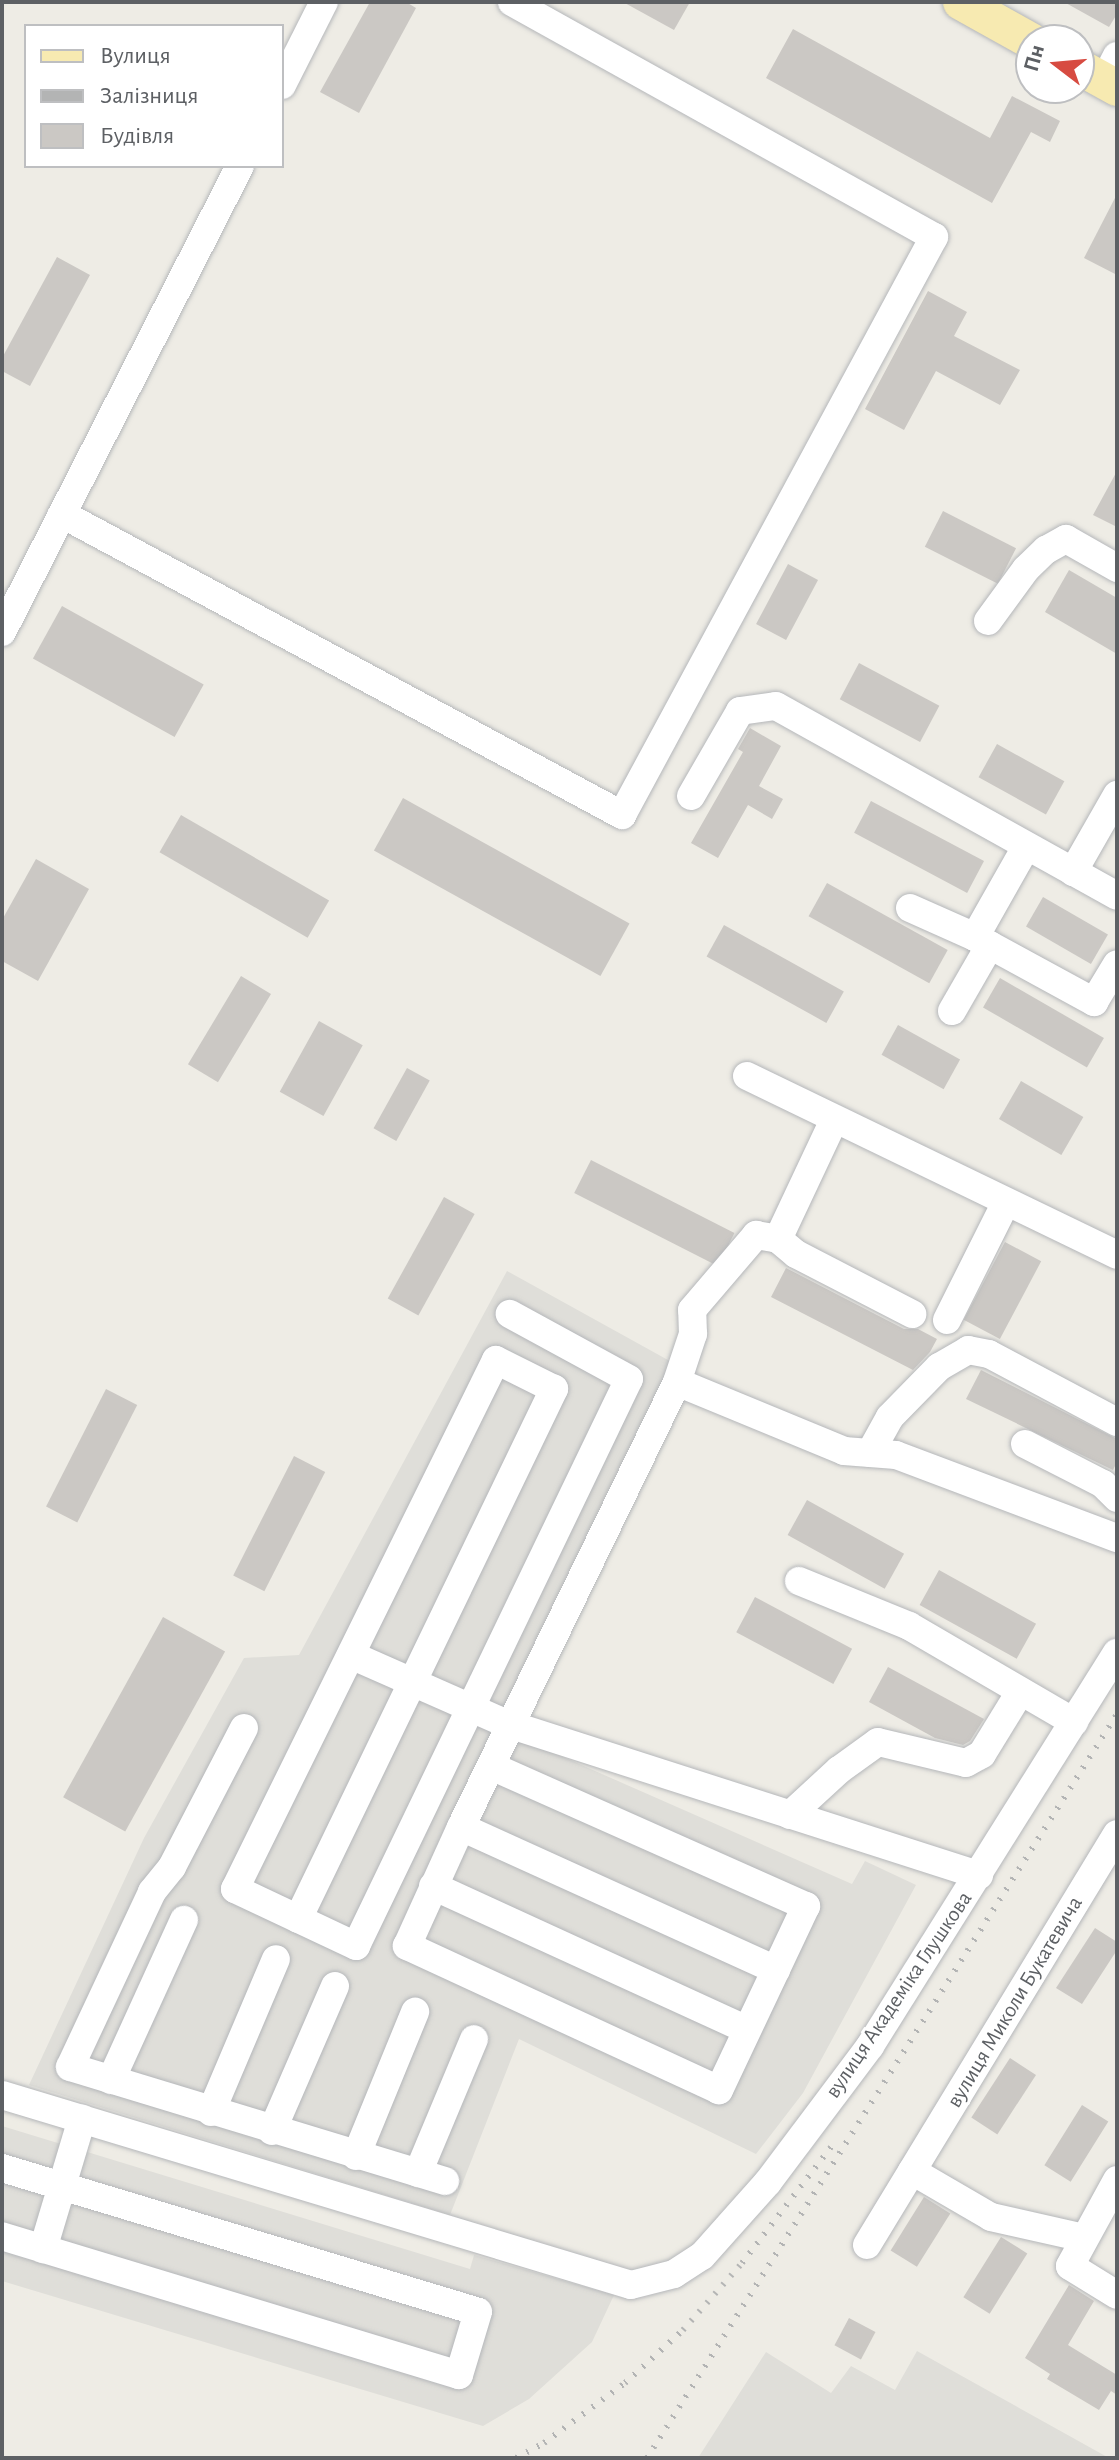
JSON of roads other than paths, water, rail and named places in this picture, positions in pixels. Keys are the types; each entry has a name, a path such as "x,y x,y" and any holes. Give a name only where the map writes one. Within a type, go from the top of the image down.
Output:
{"main road":[{"path":"961,2 1015,32"}],"street":[{"path":"284,81 324,2"},
{"path":"62,514 622,815 934,237 512,2"},
{"path":"2,632 239,168"},
{"path":"988,621 1026,569 1046,550 1066,539 1117,568"},
{"path":"691,796 740,711 776,706 1117,896"},
{"path":"1073,872 1117,795"},
{"path":"952,1011 1026,847"},
{"path":"910,908 982,941 1094,1002 1117,964"},
{"path":"747,1076 1005,1204 1117,1255"},
{"path":"778,1239 834,1120"},
{"path":"947,1320 1005,1204"},
{"path":"491,1766 806,1906 719,2090 407,1946 509,1724 677,1382 693,1334 692,1310 756,1235 778,1239 796,1254 912,1314"},
{"path":"298,1919 554,1389 496,1360 235,1889 298,1919 356,1946 629,1379 510,1314"},
{"path":"870,1453 890,1417 939,1367 968,1350 989,1354 1117,1422"},
{"path":"677,1382 844,1451 896,1455 1117,1538"},
{"path":"1025,1444 1103,1484 1117,1498"},
{"path":"799,1581 909,1626 1074,1722"},
{"name":"вулиця Академіка Глушкова","path":"298,2184 631,2285 674,2274 702,2256 768,2182 870,2046 1117,1653"},
{"path":"351,1655 509,1724 979,1875"},
{"path":"790,1815 839,1770 878,1742 966,1763 982,1754 1020,1692"},
{"path":"244,1728 172,1867 152,1892 70,2067 310,2143 445,2181"},
{"path":"461,1827 776,1970"},
{"name":"вулиця Миколи Букатевича","path":"867,2245 1117,1834"},
{"path":"433,1886 747,2030"},
{"path":"111,2080 184,1920"},
{"path":"211,2112 276,1959"},
{"path":"272,2131 335,1986"},
{"path":"356,2156 415,2012"},
{"path":"418,2173 474,2039"},
{"path":"2,2095 298,2184 310,2143"},
{"path":"43,2249 82,2119"},
{"path":"2,2168 478,2312 459,2375 2,2236"},
{"path":"912,2171 991,2217 1084,2238"},
{"path":"1117,2180 1070,2266 1117,2295"}],"railway":[{"path":"647,2458 1117,1714"},
{"path":"516,2458 544,2443 625,2383 683,2330 742,2263 834,2143"}]}
